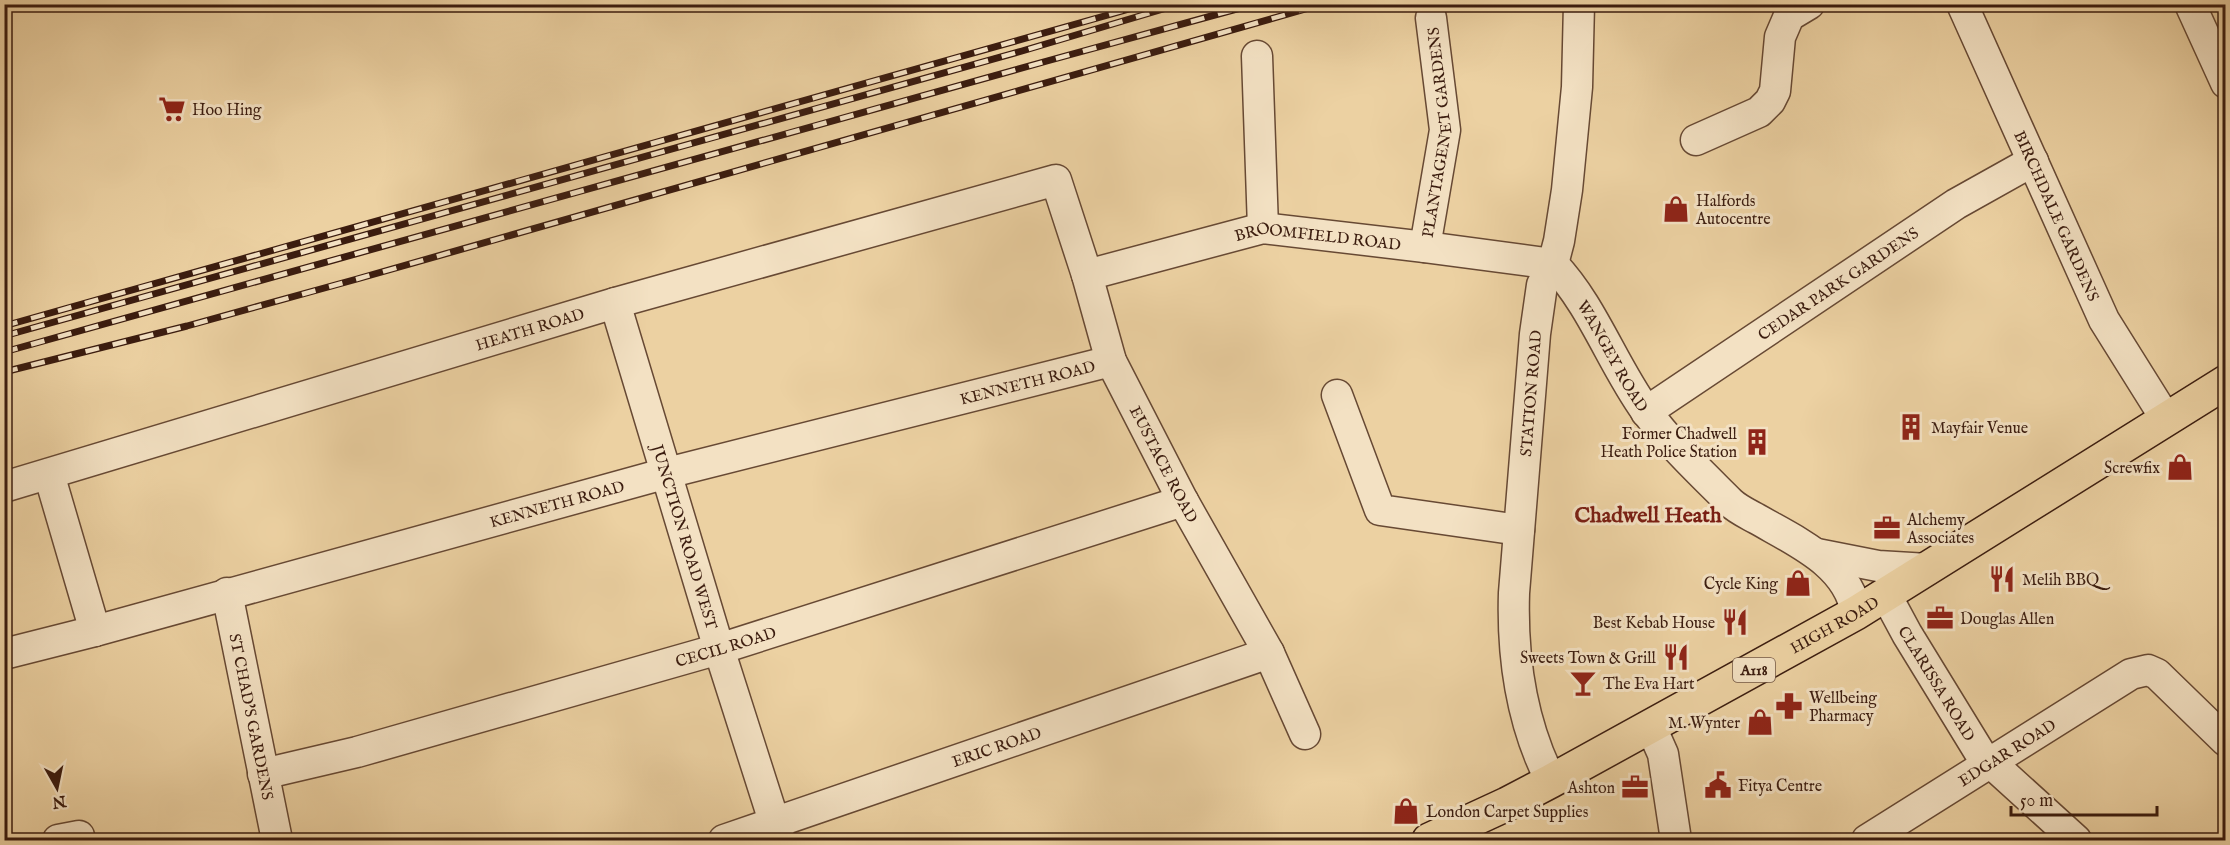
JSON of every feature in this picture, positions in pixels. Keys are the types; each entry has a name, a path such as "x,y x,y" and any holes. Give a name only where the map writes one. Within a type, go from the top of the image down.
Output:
{"main road":[{"name":"HIGH ROAD","path":"1429,840 1507,804 1652,728 1856,613 2226,382"}],"street":[{"name":"STATION ROAD","path":"1551,781 1534,743 1515,655 1514,593 1534,334 1542,285 1553,264 1567,190 1577,87 1579,4"},
{"path":"1696,140 1759,112 1770,101 1775,91 1780,37 1789,16 1809,4"},
{"name":"BIRCHDALE GARDENS","path":"1962,4 2104,320 2166,419"},
{"path":"2190,4 2226,83"},
{"name":"PLANTAGENET GARDENS","path":"1425,247 1445,130 1431,18"},
{"path":"1257,56 1263,228"},
{"name":"CEDAR PARK GARDENS","path":"1646,412 1956,204 2033,160"},
{"name":"EUSTACE ROAD","path":"1056,180 1087,275 1110,361 1184,501 1269,653 1305,734"},
{"name":"HEATH ROAD","path":"4,487 615,303 1056,180"},
{"name":"BROOMFIELD ROAD","path":"1087,275 1263,228 1553,264"},
{"name":"WANGEY ROAD","path":"1553,264 1571,283 1646,412 1732,504 1817,554 1848,588 1856,613"},
{"name":"JUNCTION ROAD WEST","path":"615,303 719,649 777,832"},
{"path":"1539,313 1552,308 1588,312"},
{"name":"KENNETH ROAD","path":"4,654 667,473 1110,361"},
{"path":"1337,395 1380,510 1519,530"},
{"path":"49,474 95,631"},
{"name":"CECIL ROAD","path":"263,774 357,752 719,649 1184,501"},
{"name":"WANGEY ROAD","path":"1817,554 1878,566 1928,569"},
{"name":"ST CHAD'S GARDENS","path":"227,593 277,840"},
{"name":"CLARISSA ROAD","path":"1886,595 1980,753 2076,840"},
{"name":"ERIC ROAD","path":"724,840 777,832 1269,653"},
{"name":"EDGAR ROAD","path":"1867,840 1990,761 2131,675 2148,670 2157,674 2226,741"},
{"path":"1652,728 1663,754 1676,840"},
{"path":"58,840 79,836 79,840"}],"railway":[{"path":"4,326 1147,4"},
{"path":"4,336 1022,51 1180,4"},
{"path":"4,352 1255,4"},
{"path":"4,372 187,326 357,279 1323,4"}],"place":[{"name":"Hoo Hing","path":"172,109"},
{"name":"Halfords Autocentre","path":"1676,209"},
{"name":"Mayfair Venue","path":"1911,427"},
{"name":"Former Chadwell Heath Police Station","path":"1757,442"},
{"name":"Screwfix","path":"2180,467"},
{"name":"Alchemy Associates","path":"1887,528"},
{"name":"Melih BBQ","path":"2002,579"},
{"name":"Cycle King","path":"1798,583"},
{"name":"Douglas Allen","path":"1940,618"},
{"name":"Best Kebab House","path":"1735,622"},
{"name":"Sweets Town & Grill","path":"1676,657"},
{"name":"The Eva Hart","path":"1583,683"},
{"name":"Wellbeing Pharmacy","path":"1789,706"},
{"name":"M. Wynter","path":"1760,722"},
{"name":"Fitya Centre","path":"1718,785"},
{"name":"Ashton","path":"1635,787"},
{"name":"London Carpet Supplies","path":"1406,811"}],"district":[{"name":"Chadwell Heath","path":"1648,514"}]}
